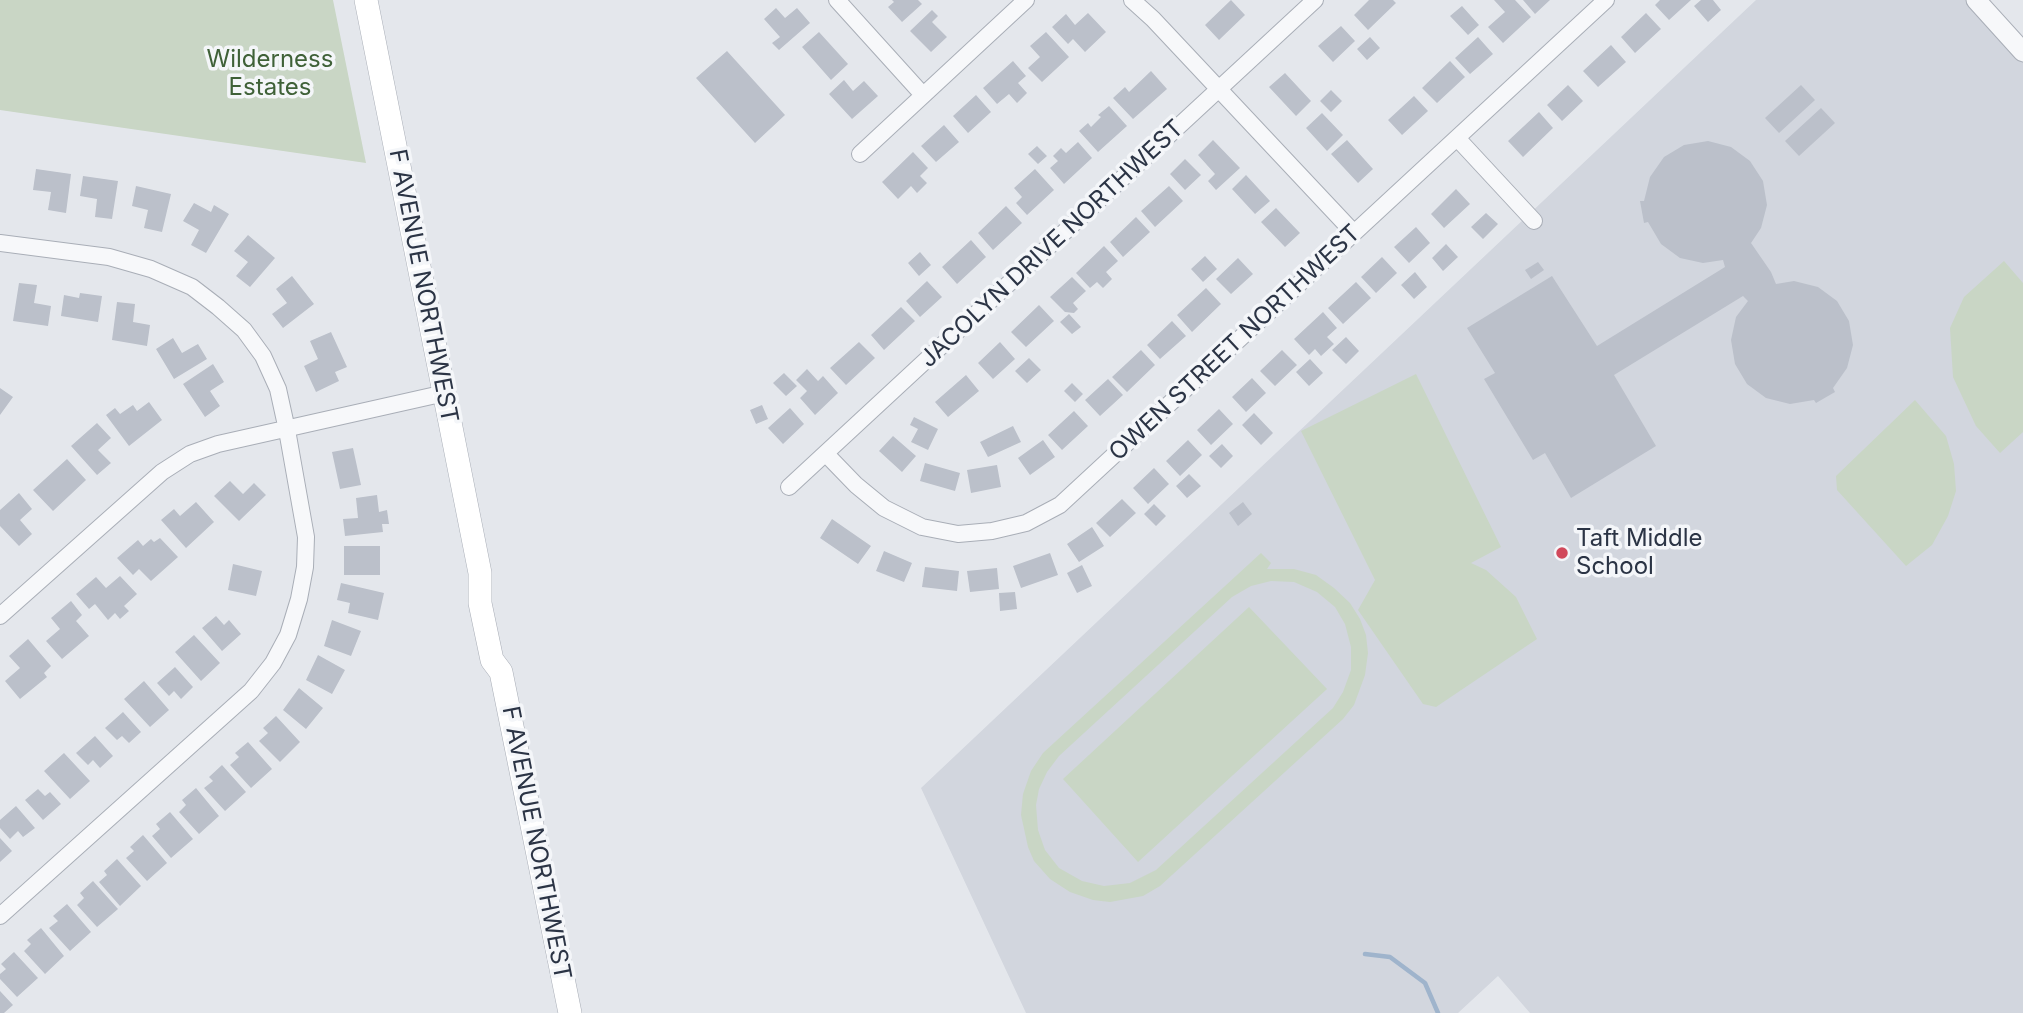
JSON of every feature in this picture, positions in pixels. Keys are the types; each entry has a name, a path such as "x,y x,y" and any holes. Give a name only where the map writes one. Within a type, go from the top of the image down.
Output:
{"main road":[{"name":"F AVENUE NORTHWEST","path":"366,0 480,573 480,603 492,660 501,672 570,1013"}],"street":[{"path":"837,0 923,95"},
{"path":"860,154 1027,0"},
{"path":"1132,0 1354,233"},
{"name":"JACOLYN DRIVE NORTHWEST","path":"789,487 1315,0"},
{"name":"OWEN STREET NORTHWEST","path":"826,454 856,485 884,508 922,527 958,534 992,531 1026,523 1060,505 1606,0"},
{"path":"1976,0 2023,52"},
{"path":"1457,138 1534,221"},
{"path":"0,243 110,257 151,269 192,287 244,330 263,356 278,388 306,537 305,567 288,635 273,663 251,691 0,916"},
{"path":"0,616 162,472 191,454 218,444 445,393"}],"shaded area":[{"name":"Taft Middle School","path":"1756,0 1976,0 2023,52 2023,1013 1530,1013 1498,976 1458,1013 1026,1013 921,788"}],"green space":[{"name":"Wilderness Estates","path":"0,0 333,0 366,163 0,110"},
{"path":"2004,261 2023,283 2023,432 2000,453 1976,426 1953,377 1950,328 1964,297"},
{"path":"1416,374 1501,547 1471,563 1486,570 1516,597 1537,639 1436,707 1423,704 1358,610 1375,580 1301,431"},
{"path":"1915,400 1946,436 1954,464 1956,491 1948,516 1932,545 1906,566 1837,490 1836,476"},
{"path":"1261,553 1271,563 1267,569 1294,569 1316,575 1350,603 1360,619 1366,635 1368,653 1365,675 1354,705 1343,719 1160,886 1143,896 1110,902 1093,900 1070,892 1050,879 1034,861 1021,815 1023,794 1031,771 1043,753","holes":["1271,581 1294,582 1317,592 1335,607 1345,624 1351,647 1351,670 1343,692 1333,708 1156,870 1130,883 1104,886 1082,881 1059,868 1045,850 1038,830 1036,805 1039,789 1059,756 1232,597 1251,586"]},
{"path":"1249,607 1327,689 1138,862 1063,779"}],"building":[{"path":"892,0 918,0 922,4 902,22 888,7 894,2"},
{"path":"1231,0 1245,15 1219,40 1205,25"},
{"path":"1369,0 1393,0 1396,3 1368,30 1354,15"},
{"path":"1494,0 1515,0 1531,17 1503,43 1488,27 1505,12"},
{"path":"1523,0 1550,0 1535,14"},
{"path":"1660,0 1691,0 1669,20 1655,5"},
{"path":"1701,0 1713,0 1721,10 1708,22 1694,6"},
{"path":"1462,6 1479,25 1468,35 1450,16"},
{"path":"776,8 785,18 797,8 810,23 779,50 772,43 780,37 764,19"},
{"path":"932,10 938,16 932,22 947,37 931,52 910,31"},
{"path":"1088,13 1106,32 1085,52 1073,39 1068,44 1052,27 1066,14 1075,25"},
{"path":"1646,13 1661,29 1635,53 1621,37"},
{"path":"1341,26 1355,41 1333,62 1318,46"},
{"path":"819,32 848,64 831,80 802,47"},
{"path":"1046,32 1069,57 1042,82 1028,68 1040,57 1030,46"},
{"path":"1370,37 1380,48 1367,60 1357,49"},
{"path":"1478,37 1493,54 1470,74 1455,58"},
{"path":"1611,45 1626,62 1598,87 1583,71"},
{"path":"727,51 785,115 755,143 696,78"},
{"path":"1013,61 1026,76 1018,83 1027,93 1017,103 1009,94 997,104 983,88"},
{"path":"1450,61 1465,77 1437,103 1422,88"},
{"path":"1151,71 1167,89 1133,119 1113,98 1125,87 1129,92"},
{"path":"1285,73 1311,101 1296,116 1269,87"},
{"path":"844,80 853,91 864,81 878,96 852,119 829,94"},
{"path":"1568,85 1583,101 1562,121 1547,105"},
{"path":"1801,85 1815,100 1779,133 1765,118"},
{"path":"1331,90 1342,101 1331,112 1320,101"},
{"path":"976,95 991,112 968,133 953,116"},
{"path":"1414,96 1428,111 1402,135 1388,120"},
{"path":"1109,106 1127,126 1098,152 1079,131 1088,123 1091,127 1101,117 1098,115"},
{"path":"1821,108 1835,123 1799,156 1785,141"},
{"path":"1539,112 1553,128 1523,157 1508,141"},
{"path":"1322,113 1343,135 1327,151 1306,128"},
{"path":"944,125 959,142 936,162 921,146"},
{"path":"1213,140 1240,168 1216,190 1208,181 1215,174 1198,155"},
{"path":"1347,140 1373,169 1358,183 1331,154"},
{"path":"1708,141 1731,147 1750,161 1763,181 1767,205 1761,228 1751,243 1776,284 1794,281 1818,287 1837,301 1849,321 1853,345 1847,368 1833,388 1835,392 1816,403 1814,400 1790,404 1766,398 1747,384 1735,364 1731,340 1736,317 1748,301 1743,296 1614,375 1656,446 1571,498 1545,453 1533,460 1484,379 1495,373 1467,328 1552,276 1597,346 1725,267 1723,260 1703,263 1680,258 1661,244 1648,222 1644,223 1640,201 1644,201 1650,177 1664,157 1684,145"},
{"path":"1078,142 1092,158 1064,184 1050,168 1058,161 1053,156 1061,148 1066,153"},
{"path":"1037,146 1047,156 1038,164 1028,154"},
{"path":"913,152 928,168 920,176 927,183 917,193 911,186 898,199 882,182"},
{"path":"1185,159 1201,175 1185,190 1170,174"},
{"path":"36,169 71,174 66,213 48,210 51,192 33,190"},
{"path":"1035,169 1054,190 1027,215 1016,203 1022,197 1014,188"},
{"path":"1246,175 1270,201 1255,214 1232,189"},
{"path":"83,176 118,181 112,219 95,217 97,199 80,196"},
{"path":"136,186 171,194 162,232 144,228 148,210 132,206"},
{"path":"1169,186 1183,201 1155,227 1141,211"},
{"path":"1456,189 1470,204 1444,228 1431,214"},
{"path":"194,203 211,212 214,205 229,214 206,253 191,245 199,230 183,221"},
{"path":"1006,206 1022,223 993,250 978,233"},
{"path":"1276,208 1300,233 1285,247 1261,222"},
{"path":"1486,213 1498,224 1483,239 1471,227"},
{"path":"1136,217 1150,232 1123,257 1110,242"},
{"path":"1416,227 1430,243 1409,263 1394,247"},
{"path":"248,235 275,258 250,287 236,276 248,262 234,251"},
{"path":"971,240 986,257 957,284 942,267"},
{"path":"1446,244 1458,257 1443,271 1432,258"},
{"path":"1104,246 1118,261 1106,272 1112,279 1103,288 1097,282 1090,288 1076,273"},
{"path":"920,252 931,265 919,276 908,263"},
{"path":"1205,256 1217,269 1203,282 1191,269"},
{"path":"1382,257 1397,273 1376,293 1361,277"},
{"path":"1238,258 1253,274 1231,294 1216,279"},
{"path":"1538,262 1544,270 1531,279 1525,270"},
{"path":"1415,272 1427,287 1414,299 1401,285"},
{"path":"292,276 314,304 283,328 272,314 287,303 276,289"},
{"path":"1072,277 1086,291 1073,303 1078,309 1074,313 1065,312 1050,297"},
{"path":"927,281 942,297 920,317 906,301"},
{"path":"1356,282 1371,298 1343,324 1328,308"},
{"path":"19,283 37,285 34,303 51,306 48,326 13,321"},
{"path":"1206,288 1221,304 1192,332 1177,315"},
{"path":"80,293 102,296 98,322 61,316 64,295 79,298"},
{"path":"117,302 135,304 133,322 150,325 147,346 112,340"},
{"path":"1039,305 1054,321 1026,347 1011,332"},
{"path":"901,307 915,321 884,350 871,335"},
{"path":"1323,312 1337,328 1327,337 1334,344 1321,356 1315,349 1309,355 1294,339"},
{"path":"1069,314 1081,327 1072,334 1060,322"},
{"path":"1172,321 1186,336 1160,359 1147,345"},
{"path":"331,332 347,367 335,372 339,381 316,392 304,366 318,359 310,341"},
{"path":"1346,337 1359,351 1346,364 1332,350"},
{"path":"173,338 182,353 198,344 207,359 174,379 156,349"},
{"path":"859,342 875,358 846,385 830,368"},
{"path":"1000,342 1015,359 993,379 978,363"},
{"path":"1141,350 1155,365 1127,392 1112,377"},
{"path":"1282,350 1297,365 1275,386 1260,371"},
{"path":"1029,358 1041,370 1027,383 1015,371"},
{"path":"1310,359 1323,373 1309,386 1296,372"},
{"path":"213,364 224,382 210,391 220,406 205,417 183,384"},
{"path":"807,369 818,381 823,376 838,393 815,415 800,398 807,391 796,380"},
{"path":"784,373 797,386 786,396 773,383"},
{"path":"966,375 979,391 948,417 935,402"},
{"path":"1252,378 1266,393 1246,412 1232,397"},
{"path":"1108,379 1123,395 1100,416 1085,400"},
{"path":"1072,383 1083,394 1075,402 1064,391"},
{"path":"0,388 13,397 0,415"},
{"path":"149,402 162,420 129,446 106,415 115,408 120,414 133,405 137,411"},
{"path":"762,405 768,419 756,424 750,410"},
{"path":"790,408 804,424 783,444 768,428"},
{"path":"1219,409 1233,424 1211,445 1197,430"},
{"path":"1074,411 1088,426 1062,450 1048,435"},
{"path":"1254,413 1273,433 1261,445 1242,425"},
{"path":"914,417 938,429 928,450 911,442 918,429 910,425"},
{"path":"97,423 111,438 98,450 111,463 97,475 71,446"},
{"path":"1013,426 1021,442 988,457 980,442"},
{"path":"893,436 916,456 902,472 879,451"},
{"path":"1043,440 1055,457 1030,475 1018,458"},
{"path":"1188,440 1202,455 1180,476 1166,461"},
{"path":"1222,444 1233,456 1221,468 1209,456"},
{"path":"353,448 361,485 340,489 332,452"},
{"path":"67,459 86,480 53,511 33,490"},
{"path":"925,463 960,473 955,491 920,481"},
{"path":"997,465 1001,487 971,493 967,470"},
{"path":"1154,468 1169,484 1148,504 1133,488"},
{"path":"1189,474 1201,486 1187,498 1176,486"},
{"path":"230,481 243,494 254,483 266,495 239,521 214,496"},
{"path":"19,493 32,509 20,520 32,534 19,546 0,526 0,510"},
{"path":"377,495 379,512 387,510 389,524 382,524 383,532 345,536 343,519 358,518 356,498"},
{"path":"1122,499 1136,513 1110,537 1096,523"},
{"path":"196,502 214,522 186,548 161,520 174,509 180,516"},
{"path":"1243,502 1252,514 1238,526 1229,513"},
{"path":"1154,504 1166,516 1156,526 1144,514"},
{"path":"832,519 871,546 858,564 820,538"},
{"path":"1092,527 1104,546 1079,562 1067,544"},
{"path":"160,538 178,557 151,581 139,569 133,575 117,558 138,540 143,546 151,539 154,542"},
{"path":"344,546 380,546 380,575 344,575"},
{"path":"884,551 912,563 904,582 876,571"},
{"path":"1050,553 1058,575 1021,588 1013,566"},
{"path":"233,564 262,571 256,596 228,590"},
{"path":"1082,565 1092,586 1077,593 1067,573"},
{"path":"925,567 959,571 957,591 922,587"},
{"path":"997,568 999,589 970,592 967,571"},
{"path":"120,576 137,594 124,606 129,611 120,619 115,613 108,620 95,604 89,609 76,594 96,577 106,588"},
{"path":"341,583 384,593 378,620 348,613 350,603 337,600"},
{"path":"1015,592 1017,609 1000,611 999,593"},
{"path":"71,601 82,615 76,621 89,636 62,659 46,641 60,629 51,618"},
{"path":"216,616 224,625 229,620 241,634 222,651 202,628"},
{"path":"332,620 361,631 351,656 324,646"},
{"path":"194,635 220,663 201,681 175,652"},
{"path":"28,639 51,666 44,673 47,677 20,699 5,681 20,668 9,656"},
{"path":"318,655 345,670 332,694 306,680"},
{"path":"175,667 193,687 181,699 174,691 169,696 157,683"},
{"path":"144,681 169,710 150,727 124,699"},
{"path":"299,688 323,708 306,729 283,710"},
{"path":"123,712 141,732 129,743 122,736 117,740 105,728"},
{"path":"276,716 300,742 280,762 259,741 268,733 263,728"},
{"path":"95,736 113,756 100,768 93,760 88,765 76,753"},
{"path":"248,742 272,769 251,788 230,765 239,757 235,753"},
{"path":"64,753 90,781 70,799 44,771"},
{"path":"222,765 246,792 225,811 204,788 213,781 209,777"},
{"path":"196,788 219,816 199,834 179,812 186,805 182,800"},
{"path":"38,789 45,796 50,792 61,804 43,820 25,800"},
{"path":"16,806 35,828 23,837 18,831 10,839 0,828 0,820"},
{"path":"170,812 193,839 171,858 152,836 160,829 156,824"},
{"path":"143,835 167,863 147,881 126,858 134,851 130,847"},
{"path":"0,838 12,851 0,862"},
{"path":"117,859 141,886 120,906 99,882 107,875 104,871"},
{"path":"93,881 118,909 97,927 77,905 84,898 80,893"},
{"path":"67,904 91,932 70,951 49,928 58,921 53,916"},
{"path":"41,928 64,956 45,974 24,951 31,944 27,940"},
{"path":"14,952 38,978 17,997 0,979 0,974 6,969 1,964"},
{"path":"0,991 13,1005 4,1013 0,1013"}],"waterway":[{"path":"1365,954 1390,957 1425,983 1438,1013"}],"place":[{"name":"Taft Middle School","path":"1562,553"}]}
